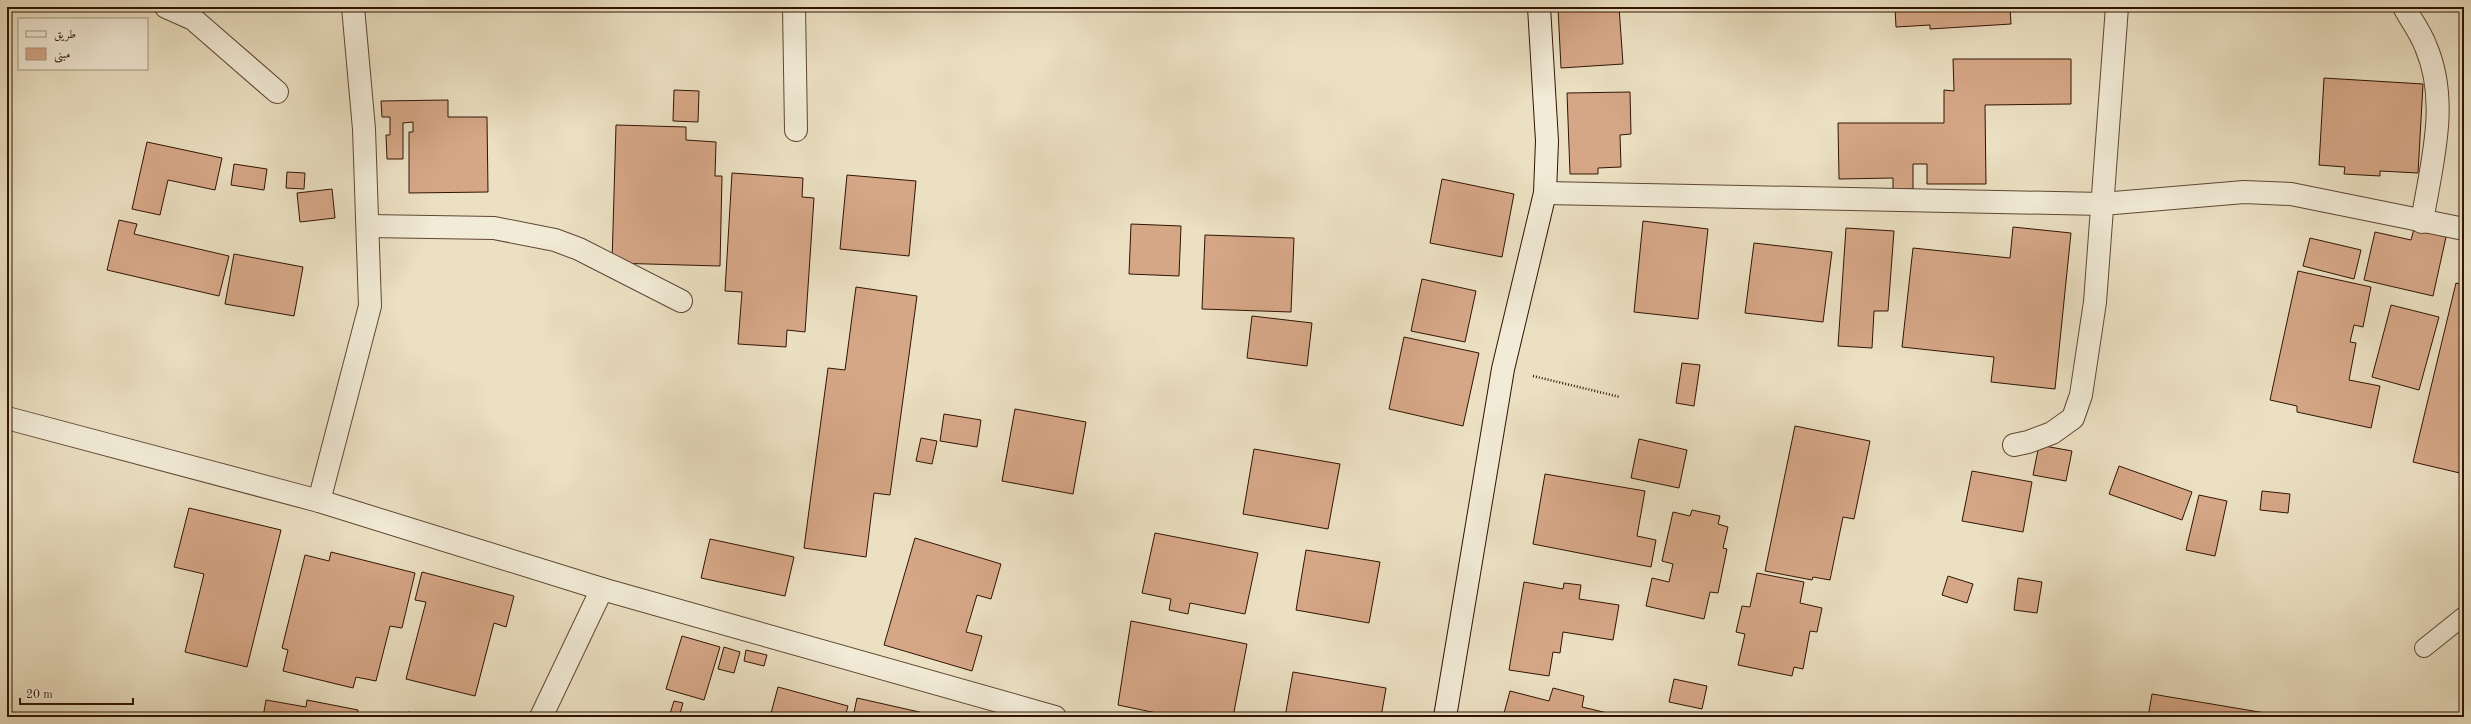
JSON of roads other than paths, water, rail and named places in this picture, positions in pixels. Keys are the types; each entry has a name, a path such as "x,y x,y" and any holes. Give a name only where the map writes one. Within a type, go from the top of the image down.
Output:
{"street":[{"path":"166,7 193,20 277,92"},
{"path":"319,501 370,306 364,129 353,7"},
{"path":"794,7 796,130"},
{"path":"1445,717 1503,370 1546,193 1547,141 1540,7"},
{"path":"2014,445 2028,442 2052,433 2073,418 2081,394 2088,358 2095,302 2117,7"},
{"path":"2405,8 2426,47 2437,86 2439,120 2422,222"},
{"path":"1546,193 2102,204 2244,192 2291,194 2464,230"},
{"path":"368,226 494,228 556,240 579,249 681,301"},
{"path":"7,418 319,501 602,589 1055,717"},
{"path":"541,717 602,589"}],"lane":[{"path":"2424,648 2464,616"}]}
